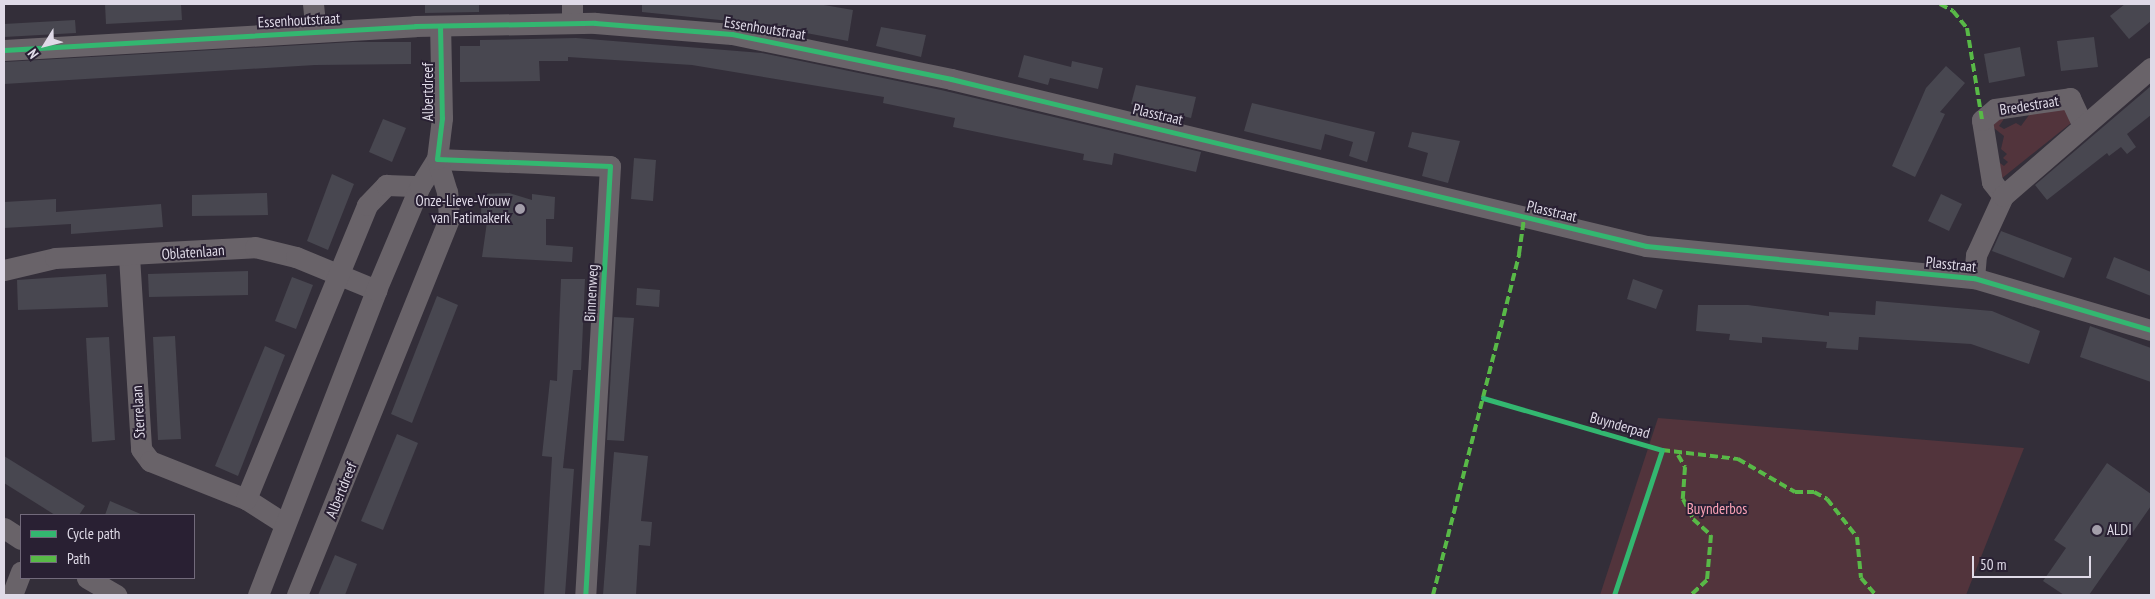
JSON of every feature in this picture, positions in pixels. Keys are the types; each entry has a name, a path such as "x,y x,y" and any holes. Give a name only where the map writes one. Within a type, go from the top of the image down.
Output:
{"street":[{"path":"313,4 316,32"},
{"name":"Essenhoutstraat","path":"4,50 440,26 572,13 732,34 951,79"},
{"name":"Albertdreef","path":"297,595 448,218 447,192 437,159 442,118 440,26"},
{"path":"1974,278 1976,255 2003,196 2151,68"},
{"name":"Plasstraat","path":"951,79 1646,246 1974,278 2151,330"},
{"name":"Bredestraat","path":"2003,196 1992,182 1982,120 1995,109 2070,98 2083,126"},
{"name":"Albertdreef","path":"258,595 376,290 420,186 437,159"},
{"name":"Binnenweg","path":"437,159 610,166 585,595"},
{"path":"285,524 246,499 340,276 367,205 386,185 420,186"},
{"name":"Oblatenlaan","path":"4,270 55,258 129,256 255,247 296,256 376,290"},
{"name":"Sterrelaan","path":"129,256 141,449 150,461 246,499"},
{"path":"4,528 20,538"},
{"path":"12,595 20,575"},
{"path":"89,579 117,595"}],"green space":[{"path":"2061,106 2069,111 2071,123 2001,179 1996,160 2004,166 2008,162 2003,158 2007,154 2001,149 2004,136 1990,125 1996,117 2006,116 1999,126 2004,129 2016,123 2021,126 2032,111"},
{"name":"Buynderbos","path":"1658,418 2024,448 1966,595 1600,595"}],"building":[{"path":"105,4 181,4 182,20 106,24"},
{"path":"425,4 479,4 479,12 425,13"},
{"path":"642,4 818,4 853,10 848,41 759,24 642,12"},
{"path":"2125,4 2151,4 2151,21 2129,39 2110,16"},
{"path":"75,20 76,33 4,37 4,24"},
{"path":"881,27 926,35 921,57 876,46"},
{"path":"2094,37 2098,67 2061,71 2057,41"},
{"path":"576,38 762,53 941,90 1201,152 1196,172 1114,153 1112,165 1083,160 1084,154 953,127 955,118 883,103 884,97 692,65 568,57 568,61 539,61 540,81 460,82 460,46 480,46 480,40"},
{"path":"353,42 411,42 411,64 315,65 4,84 4,62"},
{"path":"2020,47 2025,76 1989,83 1984,54"},
{"path":"1024,55 1071,67 1072,61 1103,68 1098,89 1050,78 1048,85 1018,77"},
{"path":"1946,66 1965,83 1940,112 1945,114 1915,177 1892,166 1926,88"},
{"path":"1136,85 1196,97 1191,118 1131,104"},
{"path":"2151,86 2151,115 2127,134 2136,147 2127,154 2121,147 2109,156 2107,153 2047,200 2035,185"},
{"path":"1252,103 1375,132 1367,162 1349,156 1353,142 1325,134 1321,150 1244,131"},
{"path":"383,119 406,128 392,162 369,152"},
{"path":"1412,132 1460,141 1448,183 1422,176 1428,153 1408,147"},
{"path":"634,158 656,160 653,201 631,199"},
{"path":"332,174 354,184 328,250 307,241"},
{"path":"267,193 268,215 192,216 192,195"},
{"path":"509,193 532,200 532,194 555,197 554,219 546,219 546,245 573,247 572,262 482,257 488,215 481,214 482,194"},
{"path":"1941,194 1962,204 1949,231 1928,221"},
{"path":"56,199 56,212 161,204 163,227 71,234 71,224 4,228 4,202"},
{"path":"2001,231 2072,258 2064,278 1992,251"},
{"path":"2114,257 2151,272 2151,296 2106,278"},
{"path":"248,271 248,295 149,297 148,274"},
{"path":"106,274 108,307 18,310 17,280"},
{"path":"292,277 313,285 296,329 275,321"},
{"path":"561,279 585,279 581,370 573,370 563,468 574,469 565,595 544,595 552,457 542,456 550,380 557,381"},
{"path":"1633,279 1663,290 1656,309 1627,299"},
{"path":"637,288 660,290 659,307 636,305"},
{"path":"437,296 458,305 412,423 391,414"},
{"path":"1876,301 1992,311 2040,331 2029,364 1971,344 1859,337 1858,350 1826,348 1827,342 1762,337 1762,343 1729,340 1730,334 1696,331 1698,305 1748,305 1829,316 1829,312 1875,315"},
{"path":"614,317 634,318 624,441 607,440"},
{"path":"2090,326 2151,348 2151,382 2080,357"},
{"path":"175,336 181,439 158,440 153,337"},
{"path":"109,337 115,440 92,442 86,338"},
{"path":"265,346 285,355 238,476 215,466"},
{"path":"397,434 418,443 383,530 361,521"},
{"path":"614,452 648,456 641,521 652,522 650,546 639,545 636,595 603,595"},
{"path":"4,456 85,506 80,514 53,514 4,483"},
{"name":"ALDI","path":"2107,463 2151,494 2151,506 2089,595 2064,595 2043,581 2066,548 2054,540"},
{"path":"110,501 141,514 105,514"},
{"path":"335,555 357,564 345,595 318,595"}],"marked path":[{"path":"1940,4 1953,11 1967,28 1982,120"},
{"path":"1433,595 1519,254 1524,217"},
{"path":"1662,450 1738,459 1795,492 1814,492 1827,499 1857,537 1861,578 1876,595"},
{"path":"1678,455 1685,467 1683,499 1693,519 1711,535 1707,580 1691,595"}],"cycle path":[{"path":"4,50 415,26 595,23 732,34 951,79 1646,246 1974,278 2151,330"},
{"path":"440,26 442,118 437,159 610,166 585,595"},
{"name":"Buynderpad","path":"1483,398 1662,450 1614,595"}],"place":[{"name":"Onze-Lieve-Vrouw van Fatimakerk","path":"520,209"},
{"name":"ALDI","path":"2097,530"}]}
